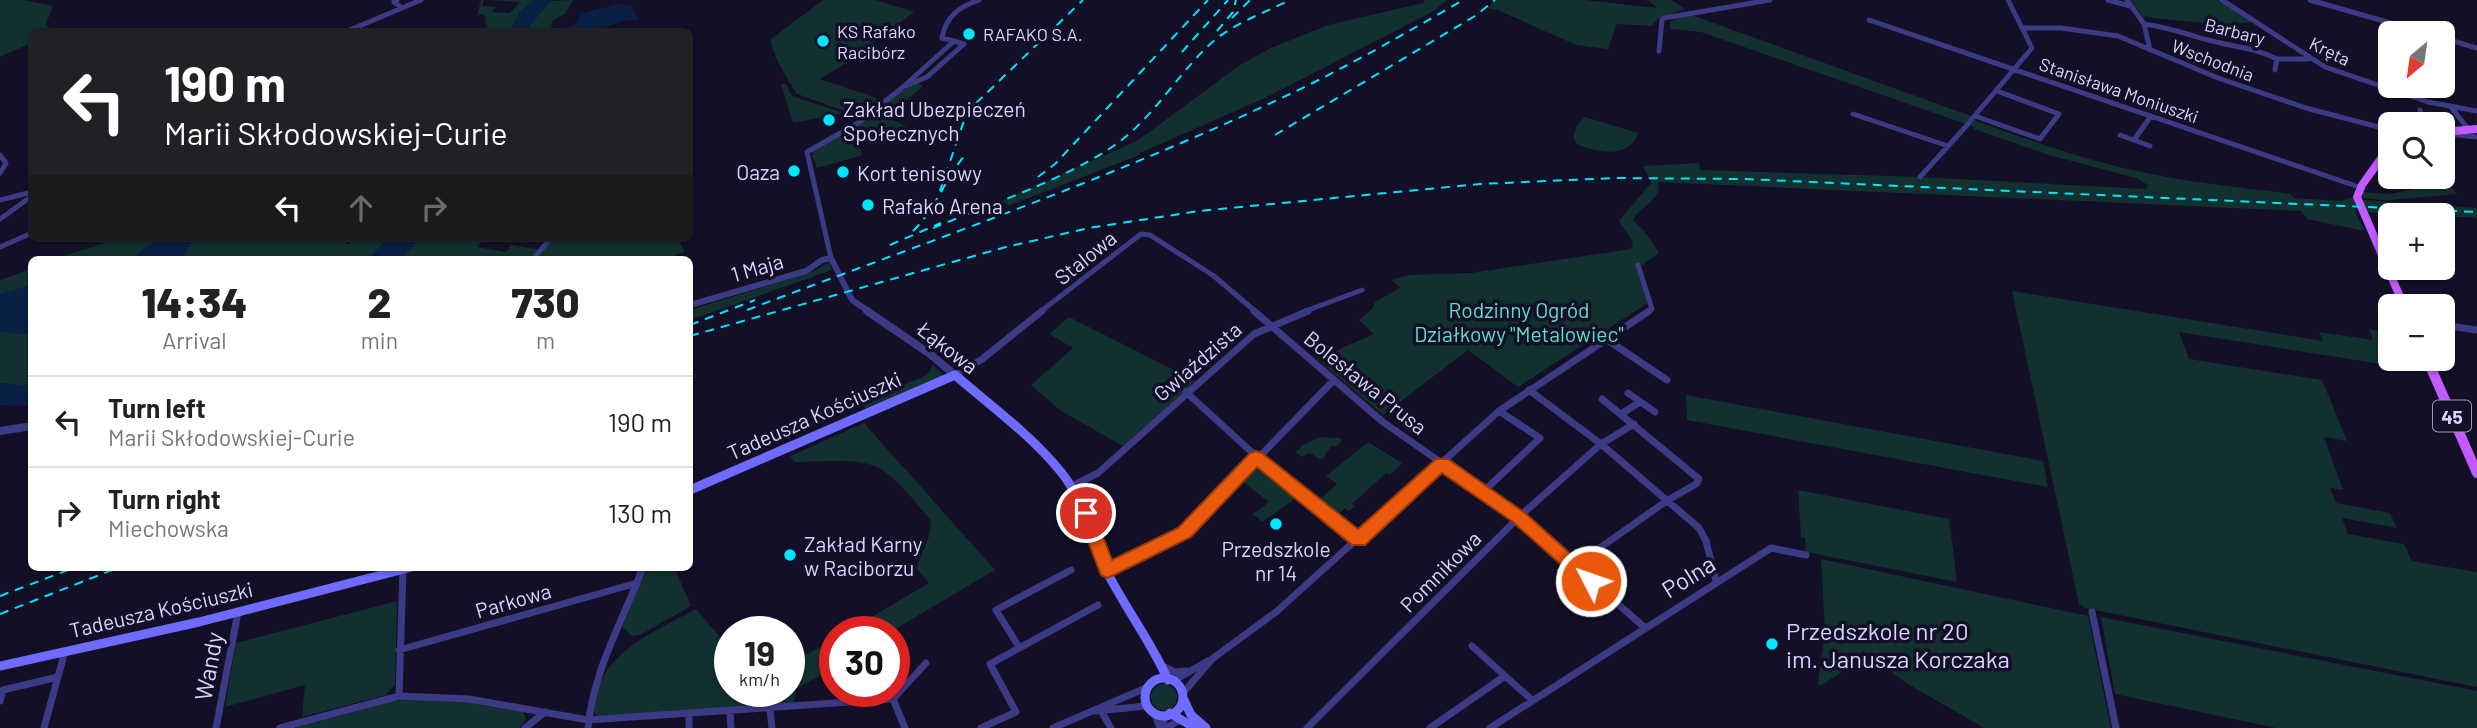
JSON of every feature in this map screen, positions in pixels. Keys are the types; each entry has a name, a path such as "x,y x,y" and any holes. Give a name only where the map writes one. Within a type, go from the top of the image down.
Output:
{"main road":[{"path":"2455,132 2473,130"},
{"path":"2378,165 2359,187 2357,197 2361,212 2399,294"},
{"name":"45","path":"2432,371 2477,473"},
{"name":"Łąkowa","path":"955,375 1050,459 1072,486 1084,509 1107,570 1170,680"},
{"name":"Tadeusza Kościuszki","path":"693,489 955,375"},
{"name":"Tadeusza Kościuszki","path":"0,666 238,612 396,571"},
{"path":"1161,663 1144,696 1150,709 1172,716 1195,728"},
{"path":"1152,684 1170,680 1184,696 1191,715 1206,728"},
{"path":"1172,716 1184,696"}],"street":[{"path":"397,0 394,2 402,8"},
{"path":"354,28 421,0"},
{"path":"954,41 942,38 948,18 957,9 979,0"},
{"path":"1659,51 1660,31 1667,19 1694,10 1734,7 1770,0"},
{"path":"1920,177 1997,92 2032,48 2024,27 2008,0"},
{"path":"2108,0 2130,6"},
{"path":"2127,0 2144,24 2150,50"},
{"name":"Kręta","path":"2222,0 2310,59 2377,85 2449,106 2477,111"},
{"path":"2310,0 2386,21"},
{"name":"Stanisława Moniuszki","path":"1869,20 2359,187"},
{"name":"Barbary","path":"2144,24 2171,27 2209,40 2255,48 2277,59 2310,59"},
{"name":"Wschodnia","path":"2024,27 2097,32 2127,39 2218,78 2306,108 2378,127"},
{"name":"Łąkowa","path":"916,78 927,77 964,44 954,41 916,78 858,123 807,152 831,258 852,300 930,354 955,375"},
{"path":"2455,42 2477,48"},
{"name":"Barbary","path":"2275,70 2277,59"},
{"path":"1972,120 2040,139 2060,114 1997,92"},
{"path":"2449,106 2473,130"},
{"path":"1853,114 1948,146"},
{"path":"2134,140 2151,116"},
{"path":"2455,134 2477,137"},
{"path":"2120,135 2150,146"},
{"path":"0,155 6,163 0,173"},
{"path":"0,200 28,195"},
{"path":"0,219 28,197"},
{"name":"Stalowa","path":"955,375 974,365 1141,234 1156,238 1214,276 1270,325"},
{"path":"0,247 28,235"},
{"path":"536,256 548,242"},
{"name":"1 Maja","path":"693,304 806,271 822,260 831,258"},
{"path":"1161,663 1181,673 1213,659 1276,612 1499,411 1652,309 1638,265"},
{"name":"Gwiaździsta","path":"1072,486 1098,472 1254,334 1270,325 1362,290"},
{"name":"Bolesława Prusa","path":"1270,325 1333,381 1442,464 1519,517 1644,627"},
{"path":"2455,327 2477,330"},
{"path":"1606,339 1667,380"},
{"path":"1107,570 1185,533 1256,457 1333,381"},
{"path":"1529,390 1601,444 1703,532 1707,542 1710,571 1716,581"},
{"path":"1186,392 1256,457 1359,540"},
{"path":"1628,393 1655,412"},
{"path":"1574,566 1668,500 1696,484 1699,477 1602,399"},
{"path":"1621,414 1640,402"},
{"path":"1484,491 1540,438 1499,411"},
{"name":"Pomnikowa","path":"1307,728 1519,517 1601,444 1634,424"},
{"path":"0,431 28,427"},
{"name":"Polna","path":"1490,728 1771,548 1806,555"},
{"path":"1019,647 996,610 1071,570"},
{"path":"399,696 399,650 408,571"},
{"path":"588,724 599,673 642,571"},
{"name":"Parkowa","path":"399,650 637,583"},
{"path":"981,728 1016,712 990,664 1098,605"},
{"name":"Wandy","path":"216,728 238,612"},
{"path":"2092,612 2116,728"},
{"path":"1472,646 1532,700"},
{"path":"44,728 65,651"},
{"path":"1184,696 1213,659"},
{"path":"910,680 926,663"},
{"path":"1170,680 1179,680 1196,667"},
{"path":"1430,728 1505,676"},
{"path":"0,701 3,690 58,677"},
{"path":"1053,728 1152,684"},
{"path":"280,728 399,696 469,699 545,712 588,724 819,705"},
{"path":"896,707 905,728"},
{"path":"770,709 772,728"},
{"path":"1100,709 1150,709 1163,728"},
{"path":"1100,709 1111,728"},
{"path":"525,728 545,712"},
{"path":"730,712 731,728"},
{"path":"689,715 689,728"},
{"path":"1163,728 1172,716"},
{"path":"1163,728 1172,716"}],"green space":[{"path":"0,0 24,0 53,6 46,24 49,28 28,28 28,44 0,57"},
{"path":"481,0 484,0 482,6 496,7 492,12 510,13 520,2 492,0 534,0 519,13 512,28 484,28 488,27 485,23 486,17 482,14 477,16"},
{"path":"573,0 565,14 553,20 551,28 530,28 530,25 550,1"},
{"name":"KS Rafako Racibórz","path":"823,0 876,0 914,12 857,56 820,79 883,100 862,117 797,94 771,44 771,39"},
{"path":"1425,0 1447,0 1434,11 1265,98 1137,156 1008,206 1002,201 1137,141 1240,65 1271,48 1328,25 1423,3"},
{"path":"1496,0 1585,0 1657,8 1648,0 1671,0 1685,9 1657,19 1652,26 1617,24 1608,49 1576,45 1498,10 1487,8"},
{"path":"2131,0 2218,0 2252,22 2223,25 2143,17"},
{"path":"1686,13 1971,116 1966,124 1701,32 1670,29 1670,22"},
{"path":"917,83 923,86 904,103 909,105 898,116 888,113 883,115 909,128 858,145 862,154 860,156 817,168 812,155 814,150 863,122 898,93"},
{"path":"781,84 786,84 792,96 843,113 793,123"},
{"path":"1585,117 1638,133 1628,147 1620,150 1612,152 1585,147 1577,144 1573,136 1577,125"},
{"name":"Rodzinny Ogród Działkowy \"Metalowiec\"","path":"1974,120 2072,154 2152,174 2291,194 2294,198 2341,201 2354,197 2356,214 2365,231 2307,219 2301,211 1658,182 1659,189 1654,199 1633,220 1659,253 1641,266 1648,303 1518,387 1468,350 1383,415 1317,359 1374,334 1359,320 1372,309 1375,302 1400,288 1392,280 1409,275 1471,273 1631,249 1633,242 1619,221 1651,183 1643,166 1699,163 1700,170 1919,177 2146,189 2148,185 2136,178 2049,155 1974,129 1971,124"},
{"path":"2413,189 2453,189 2457,194 2387,200 2363,198 2362,192 2391,194"},
{"path":"2363,200 2406,203 2378,203 2378,213 2366,212"},
{"path":"2455,206 2477,208 2477,218 2455,217"},
{"path":"108,242 346,242 346,245 352,242 384,242 372,256 64,256"},
{"path":"416,242 481,242 477,247 506,252 511,245 542,250 548,242 679,242 685,252 677,256 404,256"},
{"path":"829,262 832,270 693,319 693,309 812,272"},
{"path":"28,270 28,386 0,383 0,280"},
{"path":"2012,291 2323,341 2319,332 2373,340 2369,329 2378,331 2378,364 2179,332 2189,359 2322,380 2347,441 2324,437 2343,490 2330,488 2336,503 2390,513 2397,528 2342,518 2348,534 2404,544 2412,561 2477,572 2477,687 2085,608 2079,604"},
{"path":"1069,317 1196,381 1123,446 1061,411 1031,385 1073,348 1049,334"},
{"path":"933,365 944,376 866,409 861,403 927,375"},
{"path":"1686,395 2043,461 2048,487 1687,420"},
{"path":"864,423 995,570 910,620 910,616 873,616 929,583 916,568 929,536 931,521 902,486 873,465 827,461 794,462 790,456"},
{"path":"1321,437 1342,440 1338,446 1331,446 1322,460 1310,453 1302,457 1296,452 1303,445"},
{"path":"1368,442 1402,463 1390,475 1386,473 1352,504 1355,506 1349,511 1345,508 1338,514 1319,501 1337,484 1326,476"},
{"path":"1257,468 1295,499 1262,522 1253,514 1269,502 1242,481"},
{"path":"1798,490 1949,519 1957,582 1806,552 1805,538 1801,537"},
{"path":"1821,559 2088,616 2111,728 1984,728 1908,684 1862,651 1862,659 1820,686 1818,682 1825,632"},
{"path":"645,571 676,571 691,606 640,635 632,636 622,627"},
{"path":"397,601 395,685 386,695 302,717 305,685 225,707 236,643"},
{"path":"696,609 714,630 714,707 743,707 598,716 593,711 600,683 610,667 631,646"},
{"path":"2101,617 2477,691 2477,728 2276,728 2115,694"},
{"path":"819,648 819,676 805,684 805,655"},
{"path":"1164,684 1173,688 1177,697 1173,706 1164,710 1155,706 1151,697 1155,688"},
{"path":"411,699 471,703 523,712 526,719 519,728 295,728 393,701"}],"water":[{"path":"534,0 552,0 530,28 512,28 519,13"},
{"path":"619,4 631,5 639,20 622,21 604,28 563,28 577,24 581,13"},
{"path":"194,242 182,256 137,256 136,254 153,243"},
{"path":"384,242 416,242 404,256 372,256"},
{"path":"28,286 28,335 0,332 0,294"},
{"path":"0,383 28,386 28,406 0,405"}],"railway":[{"path":"940,191 967,112 1083,0"},
{"path":"1038,177 1055,164 1208,0"},
{"path":"1182,52 1228,0"},
{"path":"1217,31 1233,12 1236,0"},
{"path":"1232,18 1250,0"},
{"path":"933,228 1049,181 1112,147 1150,113 1195,59 1216,39 1236,26 1290,0"},
{"path":"747,310 1021,208 1224,125 1334,72 1463,0"},
{"path":"1275,135 1475,16 1495,0"},
{"path":"913,231 928,213 966,154"},
{"path":"693,335 1006,247 1089,228 1199,211 1480,184 1615,178 1745,179 2477,212"},
{"path":"890,245 941,223"},
{"path":"693,324 755,300"},
{"path":"0,596 66,571"},
{"path":"0,614 110,571"}],"place":[{"name":"RAFAKO S.A.","path":"969,34"},
{"name":"KS Rafako Racibórz","path":"823,41"},
{"name":"Zakład Ubezpieczeń Społecznych","path":"829,120"},
{"name":"Oaza","path":"794,171"},
{"name":"Kort tenisowy","path":"843,172"},
{"name":"Rafako Arena","path":"868,205"},
{"name":"Przedszkole nr 14","path":"1276,524"},
{"name":"Zakład Karny w Raciborzu","path":"790,555"},
{"name":"Przedszkole nr 20 im. Janusza Korczaka","path":"1772,644"}],"route":[{"path":"1086,513 1107,570 1185,533 1256,457 1359,540 1442,464 1519,517 1591,581"}]}
